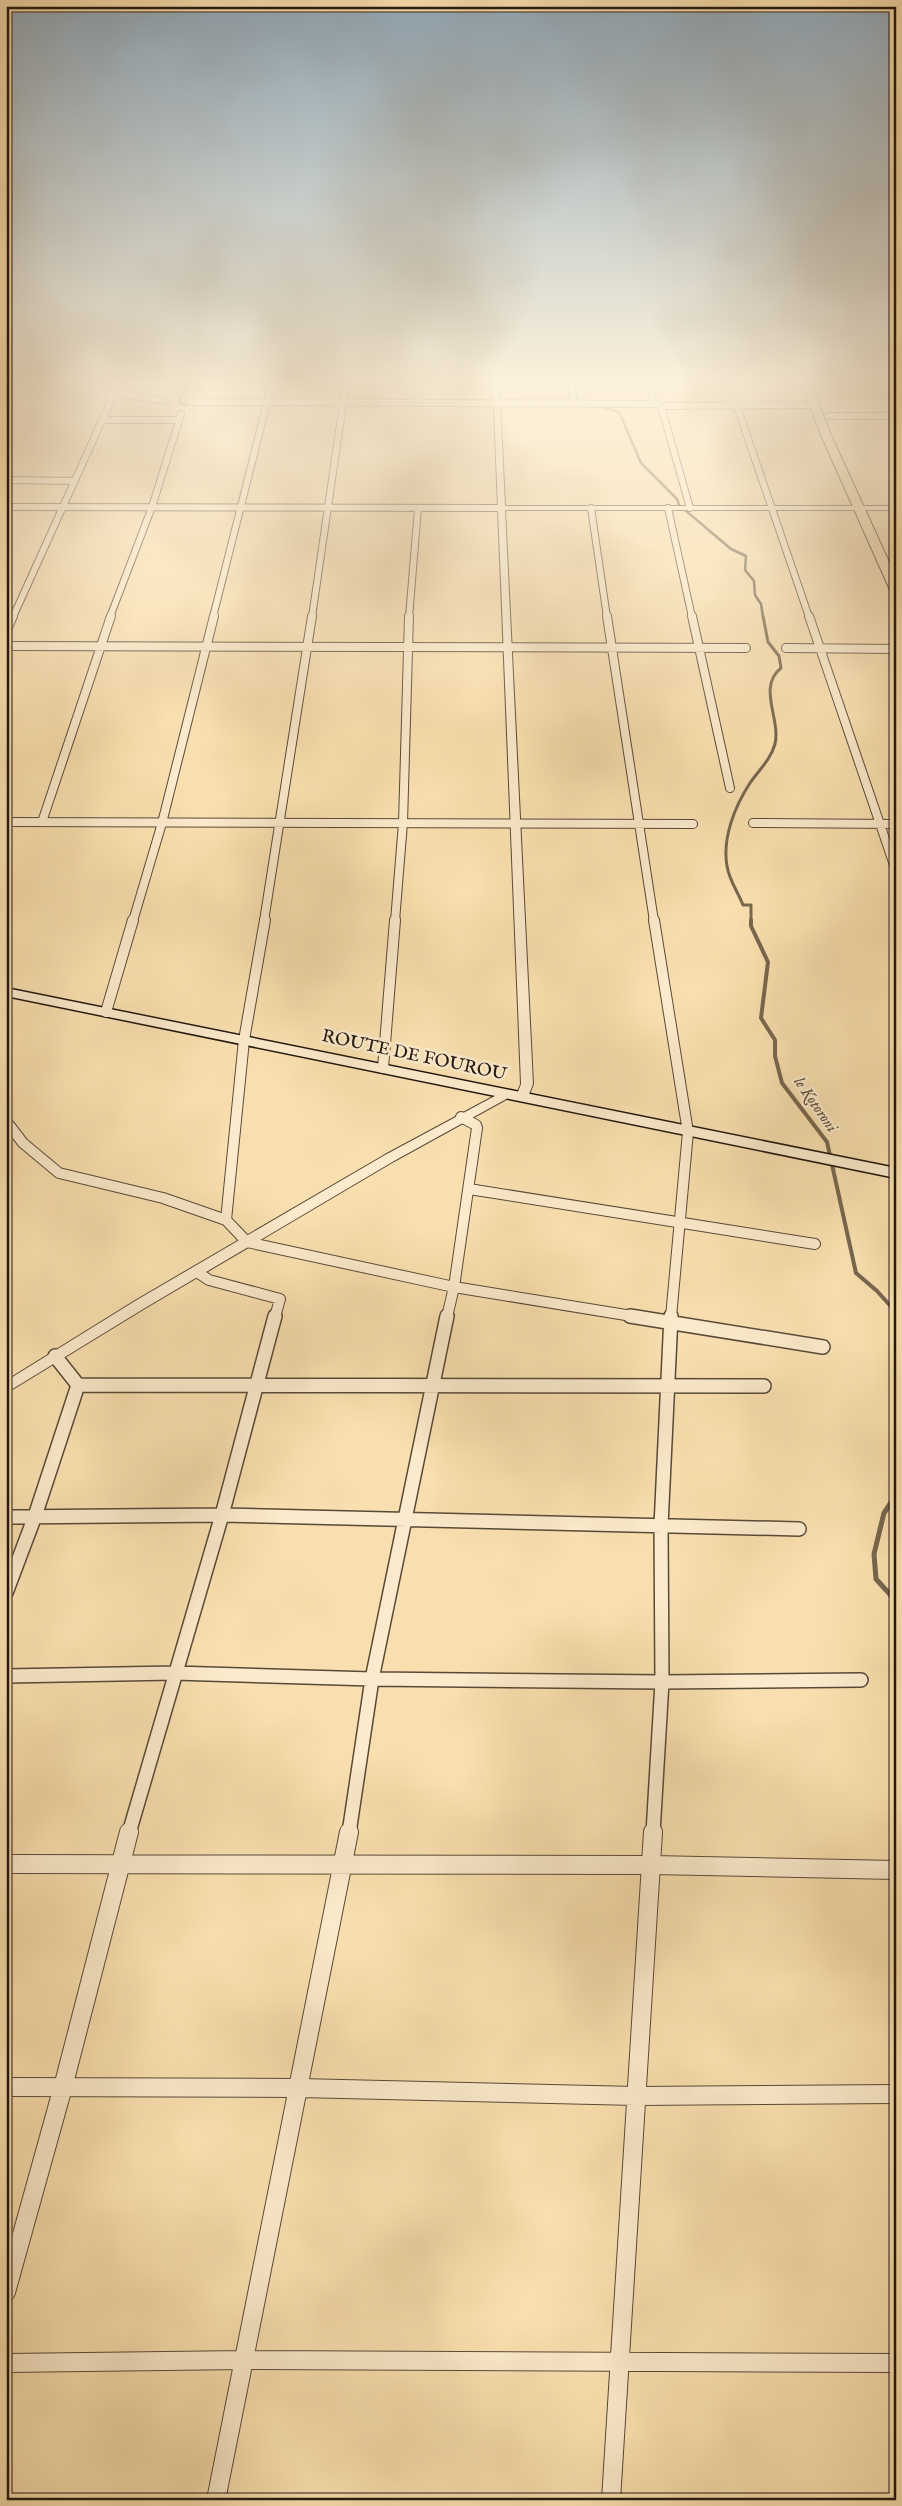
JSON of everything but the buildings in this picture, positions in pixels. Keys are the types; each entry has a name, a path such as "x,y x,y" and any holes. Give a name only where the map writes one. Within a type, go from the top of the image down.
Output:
{"highway":[{"path":"861,500 896,564"},
{"path":"862,500 896,590"}],"main road":[{"name":"ROUTE DE FOUROU","path":"6,992 896,1173"}],"street":[{"path":"6,632 66,500"},
{"path":"42,822 99,646 154,500"},
{"path":"106,1012 162,823 243,500"},
{"path":"226,1220 244,1040 281,824 306,647 330,500"},
{"path":"502,500 527,1084 522,1097"},
{"path":"687,500 690,508"},
{"path":"769,500 896,871"},
{"path":"6,507 772,508 896,504"},
{"path":"864,506 896,508"},
{"path":"383,1068 403,823 407,647 418,508"},
{"path":"591,508 638,824 688,1132 670,1324 669,1387 661,1526 662,1682 611,2500"},
{"path":"671,508 698,648 730,788"},
{"path":"6,646 746,648"},
{"path":"786,648 896,648"},
{"path":"6,822 693,824"},
{"path":"753,823 896,824"},
{"path":"6,1388 54,1356 461,1117 506,1094"},
{"path":"216,2500 246,2360 344,1866 372,1679 431,1386 454,1287 477,1128 476,1125 461,1117"},
{"path":"6,1121 23,1142 59,1173 163,1198 226,1220 248,1242 454,1287 670,1324 822,1347"},
{"path":"469,1189 815,1244"},
{"path":"6,2292 63,2087 120,1864 222,1515 254,1386 280,1299 208,1280 197,1272"},
{"path":"54,1356 78,1384 764,1386"},
{"path":"6,1593 35,1516 78,1384"},
{"path":"6,1517 222,1515 405,1521 799,1528"},
{"path":"6,1676 175,1673 372,1679 662,1682 861,1680"},
{"path":"6,1864 652,1865 896,1870"},
{"path":"6,2086 300,2088 636,2096 896,2094"},
{"path":"6,2363 246,2360 896,2363"}],"waterway":[{"name":"le Kotoroni","path":"677,500 679,505 731,549 746,556 745,570 754,581 755,595 761,604 763,617"},
{"name":"le Kotoroni","path":"763,616 768,642 779,656 781,668 774,676 770,694 776,734 775,744 768,760 744,792 735,812 726,844 727,866 743,905 751,905 751,926 768,962 761,1018 775,1040 775,1056 782,1083 827,1142 856,1273 877,1291 896,1312"},
{"name":"le Kotoroni","path":"896,1495 884,1513 874,1554 876,1579 896,1601"}]}
